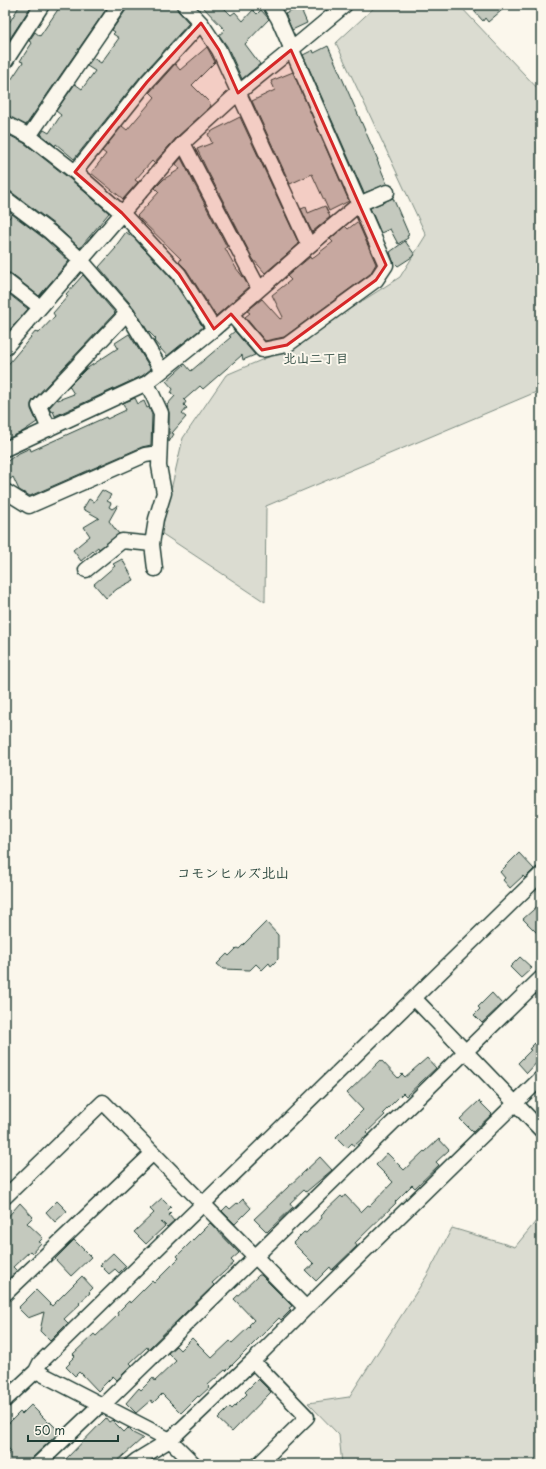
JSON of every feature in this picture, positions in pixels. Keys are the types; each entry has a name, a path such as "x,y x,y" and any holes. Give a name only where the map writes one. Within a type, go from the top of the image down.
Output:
{"street":[{"path":"5,62 42,5"},
{"path":"29,136 119,5"},
{"path":"184,5 201,23 219,50 309,246"},
{"path":"231,314 262,350 288,345 376,280 386,266 278,18 270,5"},
{"path":"5,348 183,143 238,93 345,5"},
{"path":"75,172 147,82 201,23"},
{"path":"5,122 29,136 75,172 122,212 179,274 214,329"},
{"path":"183,143 259,289"},
{"path":"5,449 147,383 214,329 358,204 387,192"},
{"path":"5,198 50,232 81,260 127,313 162,371"},
{"path":"5,280 40,307"},
{"path":"49,429 39,406 127,313"},
{"path":"147,383 161,413 159,466 164,493 156,518 152,544 155,569"},
{"path":"5,491 28,506 146,455 159,453"},
{"path":"86,570 122,541 152,544"},
{"path":"5,1400 36,1371 40,1363 202,1203 541,874"},
{"path":"38,1464 102,1405 541,978"},
{"path":"414,998 541,1130"},
{"path":"132,1464 170,1440 253,1361 541,1078"},
{"path":"5,1197 103,1102 306,1308"},
{"path":"5,1294 153,1153"},
{"path":"253,1361 307,1417 259,1464"},
{"path":"36,1371 170,1440 194,1464"},
{"path":"150,1464 157,1447"}],"highlighted area":[{"path":"201,23 219,50 238,93 291,50 386,265 376,280 287,345 262,350 231,314 214,329 179,274 122,213 75,172 147,82"}],"shaded area":[{"path":"377,5 459,5 541,92 541,390 266,506 265,602 161,533 183,438 226,375 285,350 400,277 426,235 336,43"},
{"path":"541,1215 541,1464 342,1464 339,1435 308,1403 349,1397 428,1274 452,1228 515,1247"}],"building":[{"path":"20,5 32,5 5,46 5,20 9,23"},
{"path":"61,5 109,5 26,125 5,115 5,77 11,80 23,62 20,61 32,43 29,41 35,32 40,36"},
{"path":"127,5 176,5 178,11 189,23 140,77 74,159 41,134 44,130 49,133 61,115 56,111 75,84 82,89 95,71 87,66 93,58 101,63 119,38 113,34 115,32 112,30 126,10"},
{"path":"201,5 221,5 231,15 235,12 243,21 253,10 257,14 261,10 269,19 245,44 260,64 242,79 227,46 219,35 225,30"},
{"path":"481,5 508,5 488,22 485,18 483,21 474,11"},
{"path":"300,7 307,23 292,30 285,14"},
{"path":"328,46 387,184 364,193 303,55 313,50 314,53"},
{"path":"207,47 215,62 192,85 209,102 211,106 177,137 154,163 152,161 135,180 138,182 123,199 91,173 106,154 102,151 122,126 127,130 155,97 150,92 175,64 180,70"},
{"path":"293,72 349,201 329,211 312,174 290,184 252,101 275,90 271,81"},
{"path":"240,117 299,244 265,273 253,259 197,149 212,143 208,134"},
{"path":"5,133 24,143 70,179 109,213 80,248 55,225 10,191 5,190"},
{"path":"181,158 227,247 225,248 249,287 216,316 186,269 179,262 181,259 137,216 159,192 155,188 164,179 180,169 176,164"},
{"path":"393,198 409,235 407,236 408,238 398,244 390,229 381,233 370,208"},
{"path":"325,206 330,217 312,232 301,209 306,207 308,213"},
{"path":"12,214 45,239 69,261 39,296 10,273 5,272 5,215 9,218"},
{"path":"357,222 376,264 370,274 284,337 265,341 245,317 250,313 247,311 262,299 280,319 283,317 272,295 291,280 287,276 310,257 311,259 333,242 330,239 345,226 348,229"},
{"path":"126,232 134,238 172,279 203,327 167,356 154,341 156,339 147,330 134,308 99,267 116,248 115,247"},
{"path":"405,241 415,255 398,266 393,261 390,252"},
{"path":"83,275 115,313 33,400 31,409 37,422 22,432 5,440 5,368 36,331 39,333 55,316 53,313 68,296 66,294"},
{"path":"5,291 28,309 5,335"},
{"path":"235,331 255,355 243,360 242,355 203,389 200,386 184,400 186,402 184,405 187,408 182,414 186,417 172,433 174,434 169,442 169,413 167,405 175,396 171,393 173,389 166,381 185,364 191,371 231,337 229,336"},
{"path":"129,334 151,369 142,376 55,416 53,411 51,412 49,408 57,399 58,400 74,394 69,386 86,369 118,348 115,343"},
{"path":"135,398 138,404 144,401 147,408 149,407 152,415 151,445 142,447 30,496 19,490 13,477 5,483 5,463 17,454 30,448 31,451 106,417 107,419 126,410 123,403"},
{"path":"102,490 111,495 107,501 111,503 109,507 112,509 118,505 109,521 119,534 99,549 98,547 81,561 73,550 90,536 84,527 99,518 83,509 89,499 94,502"},
{"path":"122,559 134,580 117,589 106,598 94,584 115,566 113,564"},
{"path":"519,853 534,869 525,878 523,876 510,888 503,880 505,878 500,872"},
{"path":"541,903 541,937 523,919"},
{"path":"266,922 278,935 278,959 271,966 269,963 262,970 256,964 250,970 223,969 217,964 227,954 229,956 237,948 239,949"},
{"path":"520,957 532,968 521,978 510,967"},
{"path":"492,993 502,1004 482,1023 474,1015 480,1009 478,1007"},
{"path":"541,1037 541,1061 540,1059 527,1073 518,1063"},
{"path":"427,1058 436,1068 406,1096 403,1093 383,1113 385,1115 367,1132 368,1135 366,1137 354,1146 352,1143 347,1148 336,1137 363,1110 347,1093 381,1060 398,1078 402,1074 405,1077"},
{"path":"479,1101 492,1114 473,1132 460,1119"},
{"path":"439,1139 449,1150 436,1162 439,1165 415,1188 412,1185 395,1202 396,1203 355,1243 357,1246 332,1270 330,1267 316,1281 306,1271 314,1264 293,1243 322,1218 321,1216 324,1212 341,1196 343,1198 345,1195 361,1212 368,1205 370,1206 393,1182 376,1165 387,1153 404,1170"},
{"path":"320,1157 332,1170 306,1192 304,1190 290,1203 293,1207 267,1232 254,1219"},
{"path":"162,1198 171,1207 168,1210 171,1213 169,1215 174,1221 167,1227 162,1222 161,1223 165,1226 146,1244 134,1232 154,1213 150,1209"},
{"path":"243,1199 251,1208 235,1224 222,1211 227,1206 230,1209"},
{"path":"57,1201 67,1211 55,1222 46,1212"},
{"path":"20,1203 33,1217 27,1223 43,1238 39,1242 41,1243 32,1253 30,1251 13,1267 17,1271 5,1282 5,1220"},
{"path":"210,1223 239,1253 231,1260 234,1263 212,1283 214,1285 148,1349 147,1347 130,1363 132,1365 117,1380 113,1376 98,1391 81,1373 79,1372 75,1376 66,1367 75,1356 73,1354 94,1334 96,1336 118,1315 117,1313 129,1301 130,1303 152,1281 154,1283 179,1258 177,1256"},
{"path":"74,1240 91,1257 71,1276 55,1259"},
{"path":"113,1253 126,1266 119,1273 115,1269 109,1274 100,1265"},
{"path":"259,1275 261,1275 292,1306 289,1308 291,1310 281,1320 279,1318 226,1371 225,1370 208,1385 210,1387 199,1397 198,1396 181,1413 162,1394 153,1403 151,1400 136,1413 126,1403 139,1388 141,1390 153,1378 155,1381 176,1361 168,1353 176,1346 180,1350 192,1338 212,1358 230,1341 232,1343 250,1326 249,1325 254,1320 234,1299"},
{"path":"82,1276 93,1288 89,1292 90,1293 79,1303 80,1304 64,1319 68,1323 50,1341 40,1331 44,1312 28,1318 18,1308 36,1290 52,1306"},
{"path":"258,1379 271,1392 232,1432 218,1419 230,1407 232,1409 247,1394 245,1392"},
{"path":"31,1405 60,1432 32,1458 29,1464 5,1464 5,1458 11,1451 5,1445 5,1427 20,1412 22,1414"},
{"path":"106,1418 109,1422 112,1420 124,1432 128,1428 133,1433 143,1438 114,1464 61,1464"}],"district":[{"name":"北山二丁目","path":"316,357"},
{"name":"コモンヒルズ北山","path":"233,872"}]}
